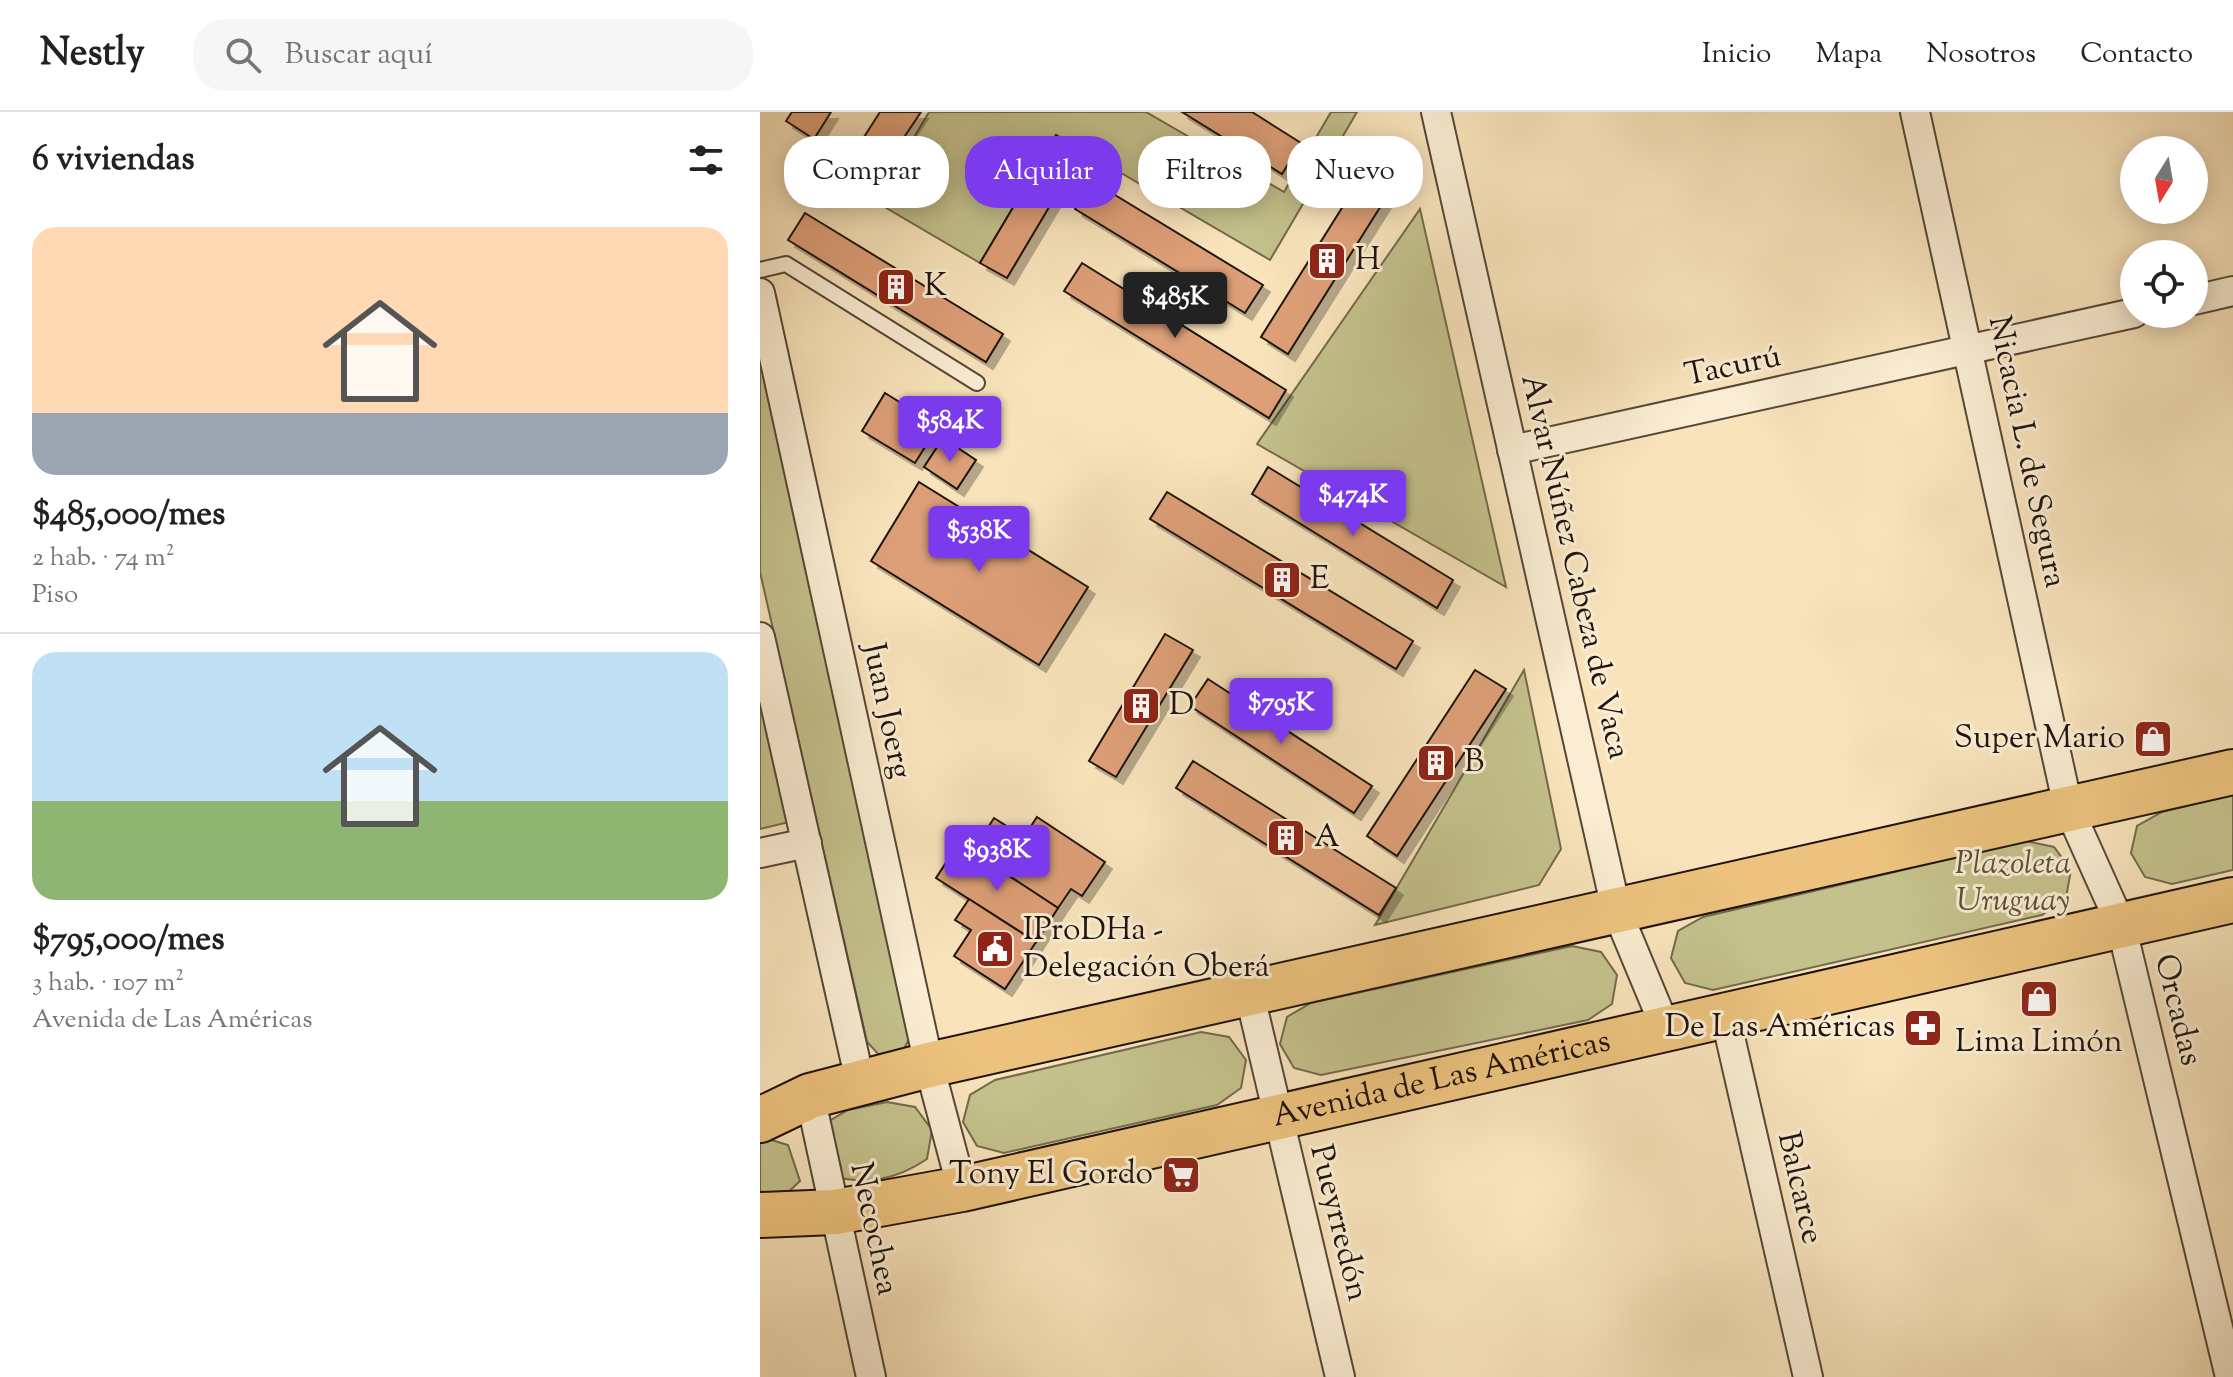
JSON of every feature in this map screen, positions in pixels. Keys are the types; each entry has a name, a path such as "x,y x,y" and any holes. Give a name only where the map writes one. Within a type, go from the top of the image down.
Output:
{"main road":[{"path":"760,1120 810,1096 860,1081 2233,772"},
{"name":"Avenida de Las Américas","path":"798,1214 962,1189 2233,900"}],"street":[{"name":"Alvar Núñez Cabeza de Vaca","path":"1436,112 1616,909 1666,1029"},
{"name":"Nicacia L. de Segura","path":"1915,112 2068,807"},
{"path":"2208,297 2233,291"},
{"name":"Juan Joerg","path":"760,293 929,1065 962,1189"},
{"name":"Tacurú","path":"1512,450 2120,316"},
{"path":"760,637 860,1081"},
{"name":"Orcadas","path":"2068,807 2121,925 2228,1375"},
{"path":"760,853 807,843"},
{"name":"Pueyrredón","path":"1249,992 1340,1377"},
{"name":"Balcarce","path":"1725,1015 1808,1377"},
{"path":"760,1103 810,1096"},
{"name":"Necochea","path":"810,1096 798,1214 871,1377"},
{"path":"760,1232 798,1214"}],"lane":[{"path":"760,270 786,264 977,383"}],"green space":[{"path":"929,112 1146,112 1187,136 1138,136 1138,183 1122,174 1122,136 965,136 965,208 1013,208 980,263 886,208 949,208 949,136 915,136"},
{"path":"1331,112 1357,112 1343,136 1317,136"},
{"path":"1271,184 1284,192 1287,187 1287,208 1301,208 1270,260 1181,208 1271,208"},
{"path":"1420,209 1506,587 1257,444"},
{"path":"760,346 912,1033 902,1053 881,1057 867,1042 760,572"},
{"path":"1524,670 1561,849 1539,885 1375,925"},
{"path":"760,686 789,822 760,829"},
{"path":"2233,795 2233,870 2172,884 2145,877 2131,853 2137,826 2162,812"},
{"name":"Plazoleta Uruguay","path":"2026,841 2054,847 2071,870 2066,898 2042,915 1713,990 1685,983 1671,958 1678,931 1703,917"},
{"path":"1572,946 1601,952 1617,975 1612,1004 1588,1020 1321,1075 1294,1068 1280,1044 1287,1017 1311,1003"},
{"path":"1201,1032 1229,1037 1246,1060 1241,1088 1217,1105 1004,1153 977,1146 963,1122 970,1095 995,1080"},
{"path":"887,1102 915,1107 932,1130 927,1159 904,1172 881,1179 857,1180 831,1176 824,1124 848,1110"},
{"path":"765,1138 788,1145 800,1181 780,1200 760,1198 760,1142"}],"building":[{"path":"792,112 831,112 816,136 809,136 786,121"},
{"path":"880,112 921,112 905,136 865,136"},
{"path":"1182,112 1252,112 1290,136 1287,136 1287,166 1282,174 1271,167 1271,136 1221,136"},
{"path":"1122,199 1263,285 1245,313 1075,209 1122,208"},
{"path":"1013,208 1049,208 1007,278 980,263"},
{"name":"H","path":"1342,208 1380,208 1288,354 1261,337"},
{"name":"K","path":"805,213 1003,334 986,362 788,240"},
{"path":"1082,263 1286,390 1269,418 1064,291"},
{"path":"885,393 938,426 915,463 862,431"},
{"path":"943,438 976,460 957,489 924,467"},
{"path":"1268,467 1453,580 1437,608 1252,494"},
{"path":"919,482 1088,587 1039,665 871,561"},
{"name":"E","path":"1167,492 1413,641 1396,669 1150,519"},
{"name":"D","path":"1165,634 1193,650 1116,777 1089,761"},
{"name":"B","path":"1475,670 1506,689 1397,856 1367,836"},
{"path":"1208,679 1372,786 1354,813 1190,706"},
{"name":"A","path":"1193,761 1396,888 1379,915 1176,788"},
{"path":"1037,817 1105,862 1082,896 1071,889 1058,908 972,852 994,818 1024,837"},
{"path":"959,843 1058,908 1036,942 936,878"},
{"name":"IProDHa - Delegación Oberá","path":"969,899 1036,942 1005,989 954,956 971,930 955,920"}],"place":[{"name":"H","path":"1327,261"},
{"name":"K","path":"896,287"},
{"name":"E","path":"1282,580"},
{"name":"D","path":"1141,706"},
{"name":"Super Mario","path":"2153,739"},
{"name":"B","path":"1436,763"},
{"name":"A","path":"1286,838"},
{"name":"IProDHa - Delegación Oberá","path":"995,949"},
{"name":"Lima Limón","path":"2039,999"},
{"name":"De Las Américas","path":"1923,1028"},
{"name":"Tony El Gordo","path":"1181,1175"}]}
